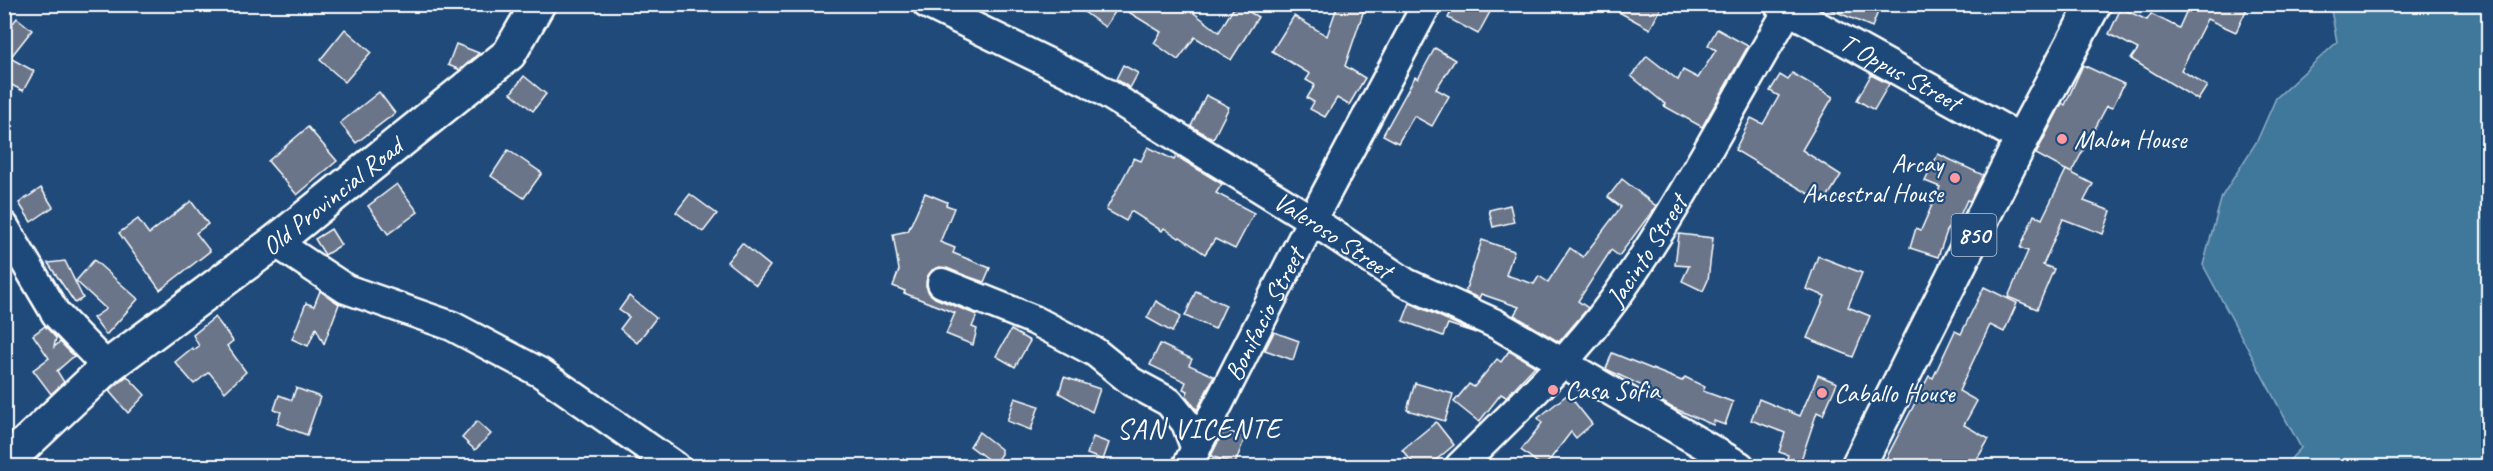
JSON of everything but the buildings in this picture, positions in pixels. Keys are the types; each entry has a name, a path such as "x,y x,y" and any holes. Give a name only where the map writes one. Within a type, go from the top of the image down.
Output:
{"main road":[{"name":"Old Provincial Road","path":"4,464 107,367 274,242 509,54 538,4"},
{"name":"850","path":"1857,466 2022,139 2094,4"}],"street":[{"name":"Valeroso Street","path":"927,4 1090,83 1312,220 1406,283 1496,324 1740,466"},
{"name":"Bonifacio Street","path":"1192,458 1312,220 1426,4"},
{"name":"T Oppus Street","path":"1786,7 2022,139"},
{"name":"Jacinto Street","path":"1460,466 1561,363 1612,302 1650,248 1786,7"},
{"path":"4,226 56,314 107,367"},
{"path":"274,242 346,289 452,326 541,373 675,466"},
{"path":"942,283 1034,320 1095,352 1132,382 1169,402 1186,423 1192,458"}],"water":[{"path":"2330,5 2488,5 2488,466 2284,466 2301,448 2203,265 2222,196 2257,141 2276,98 2337,42"}],"place":[{"name":"Malon House","path":"2062,139"},
{"name":"Arcay Ancestral House","path":"1955,178"},
{"name":"Casa Sofia","path":"1553,390"},
{"name":"Caballo House","path":"1822,393"}],"district":[{"name":"SAN VICENTE","path":"1199,428"}]}
